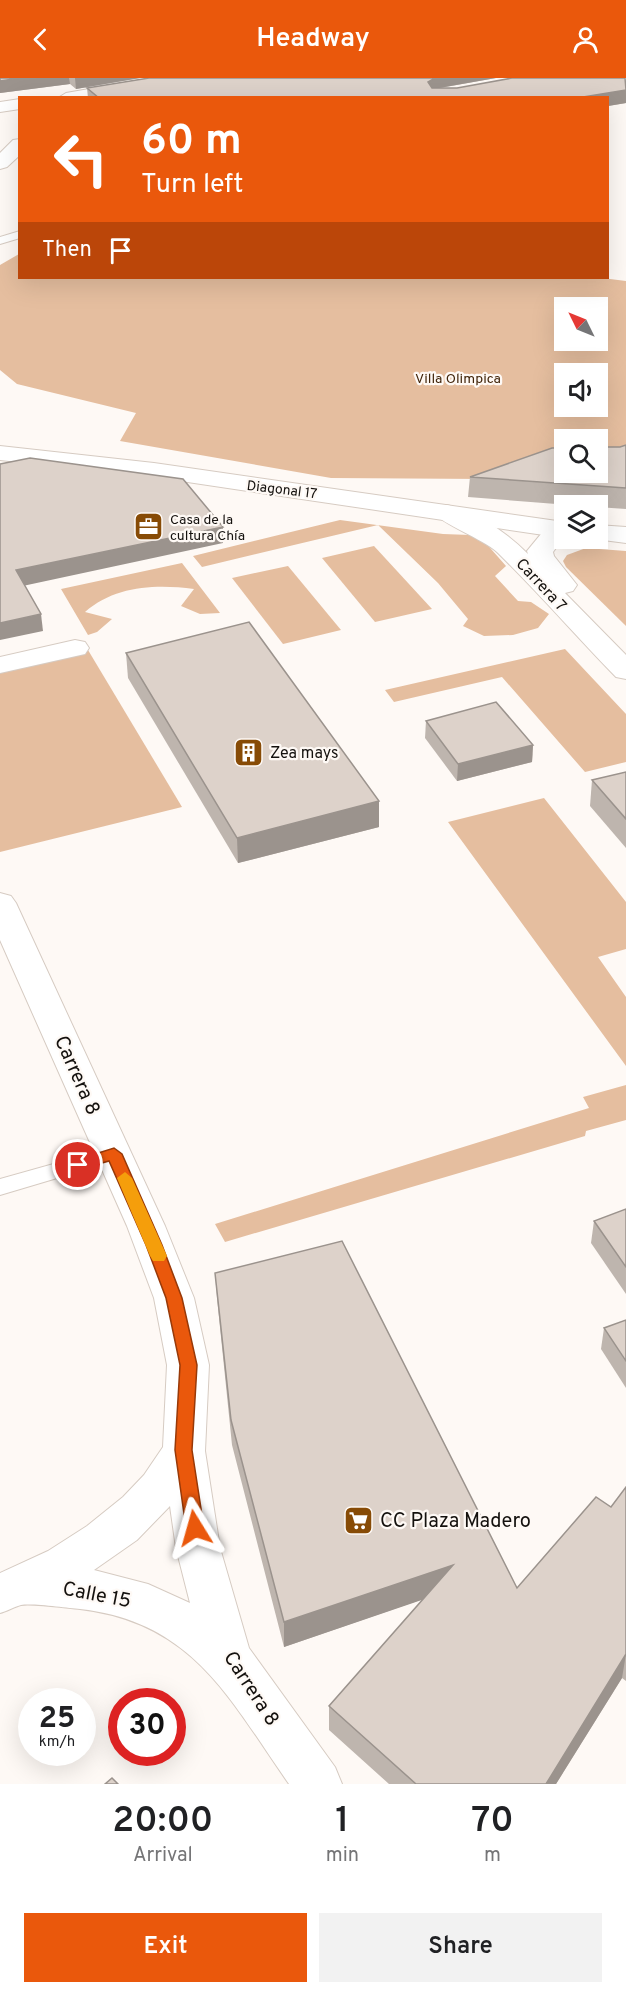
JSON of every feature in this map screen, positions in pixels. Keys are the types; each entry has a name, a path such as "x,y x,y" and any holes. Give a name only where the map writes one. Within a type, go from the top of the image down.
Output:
{"street":[{"path":"66,95 184,78"},
{"path":"0,107 18,104"},
{"path":"0,163 18,146"},
{"name":"Diagonal 17","path":"0,450 154,470 554,529"},
{"name":"Carrera 7","path":"447,513 470,523 504,545 626,671"},
{"path":"608,534 626,535"},
{"name":"Carrera 7","path":"554,539 543,544 540,559 626,648"},
{"path":"0,665 75,648"},
{"name":"Carrera 8","path":"0,903 114,1154 154,1245 174,1298 188,1365 184,1450 198,1548 228,1658 318,1784"},
{"name":"Calle 15","path":"11,1589 74,1561 119,1529 156,1492 184,1450"},
{"name":"Calle 15","path":"11,1589 79,1586 134,1599 184,1623 228,1658"}],"lane":[{"path":"0,241 18,235"},
{"path":"0,1187 114,1154"}],"green space":[{"name":"Villa Olimpica","path":"18,255 18,279 609,279 626,281 626,455 608,460 608,429 554,429 554,469 485,479 331,478 120,441 136,413 17,384 0,370 0,265"},
{"path":"340,520 378,525 202,567 193,556"},
{"path":"378,525 443,534 470,535 484,541 506,566 495,576 518,601 531,602 549,614 538,628 513,635 484,636 463,626 468,619 438,583"},
{"path":"374,546 432,609 375,622 322,558"},
{"path":"583,549 626,551 626,626 566,567 563,561 567,555"},
{"path":"182,563 220,613 200,614 181,606 194,589 150,587 136,589 109,597 85,612 112,619 97,632 88,635 61,589"},
{"path":"288,566 341,630 283,644 232,578"},
{"path":"85,645 182,807 0,852 0,665"},
{"path":"565,649 626,714 626,762 585,772 502,677 394,702 385,690"},
{"path":"544,798 626,902 626,949 598,957 626,997 626,1066 448,822"},
{"path":"626,1085 626,1120 586,1131 585,1136 225,1242 215,1224 589,1108 583,1097"}],"building":[{"path":"0,78 20,78 0,81"},
{"path":"149,78 435,78 428,82 432,88 457,88 512,78 625,78 626,90 589,96 97,96 87,88"},
{"path":"626,445 626,488 555,483 608,483 608,447"},
{"path":"554,448 554,483 470,477"},
{"path":"30,458 183,479 223,527 16,570 41,614 0,623 0,464"},
{"name":"Zea mays","path":"249,622 379,801 237,838 126,653"},
{"path":"496,702 533,745 458,764 426,721"},
{"path":"626,772 626,819 592,780"},
{"path":"626,1209 626,1267 594,1221"},
{"name":"CC Plaza Madero","path":"342,1241 517,1588 596,1497 611,1507 626,1487 626,1654 546,1784 416,1784 329,1706 453,1565 284,1622 231,1420 215,1273"},
{"path":"626,1320 626,1361 604,1328"},
{"path":"112,1778 118,1784 105,1784"}],"slow traffic":[{"path":"125,1178 159,1256"}],"place":[{"name":"Casa de la cultura Chía","path":"149,527"},
{"name":"Zea mays","path":"249,752"},
{"name":"CC Plaza Madero","path":"359,1520"}],"route":[{"path":"78,1165 114,1154 154,1245 174,1298 188,1365 184,1450 195,1528"}]}
